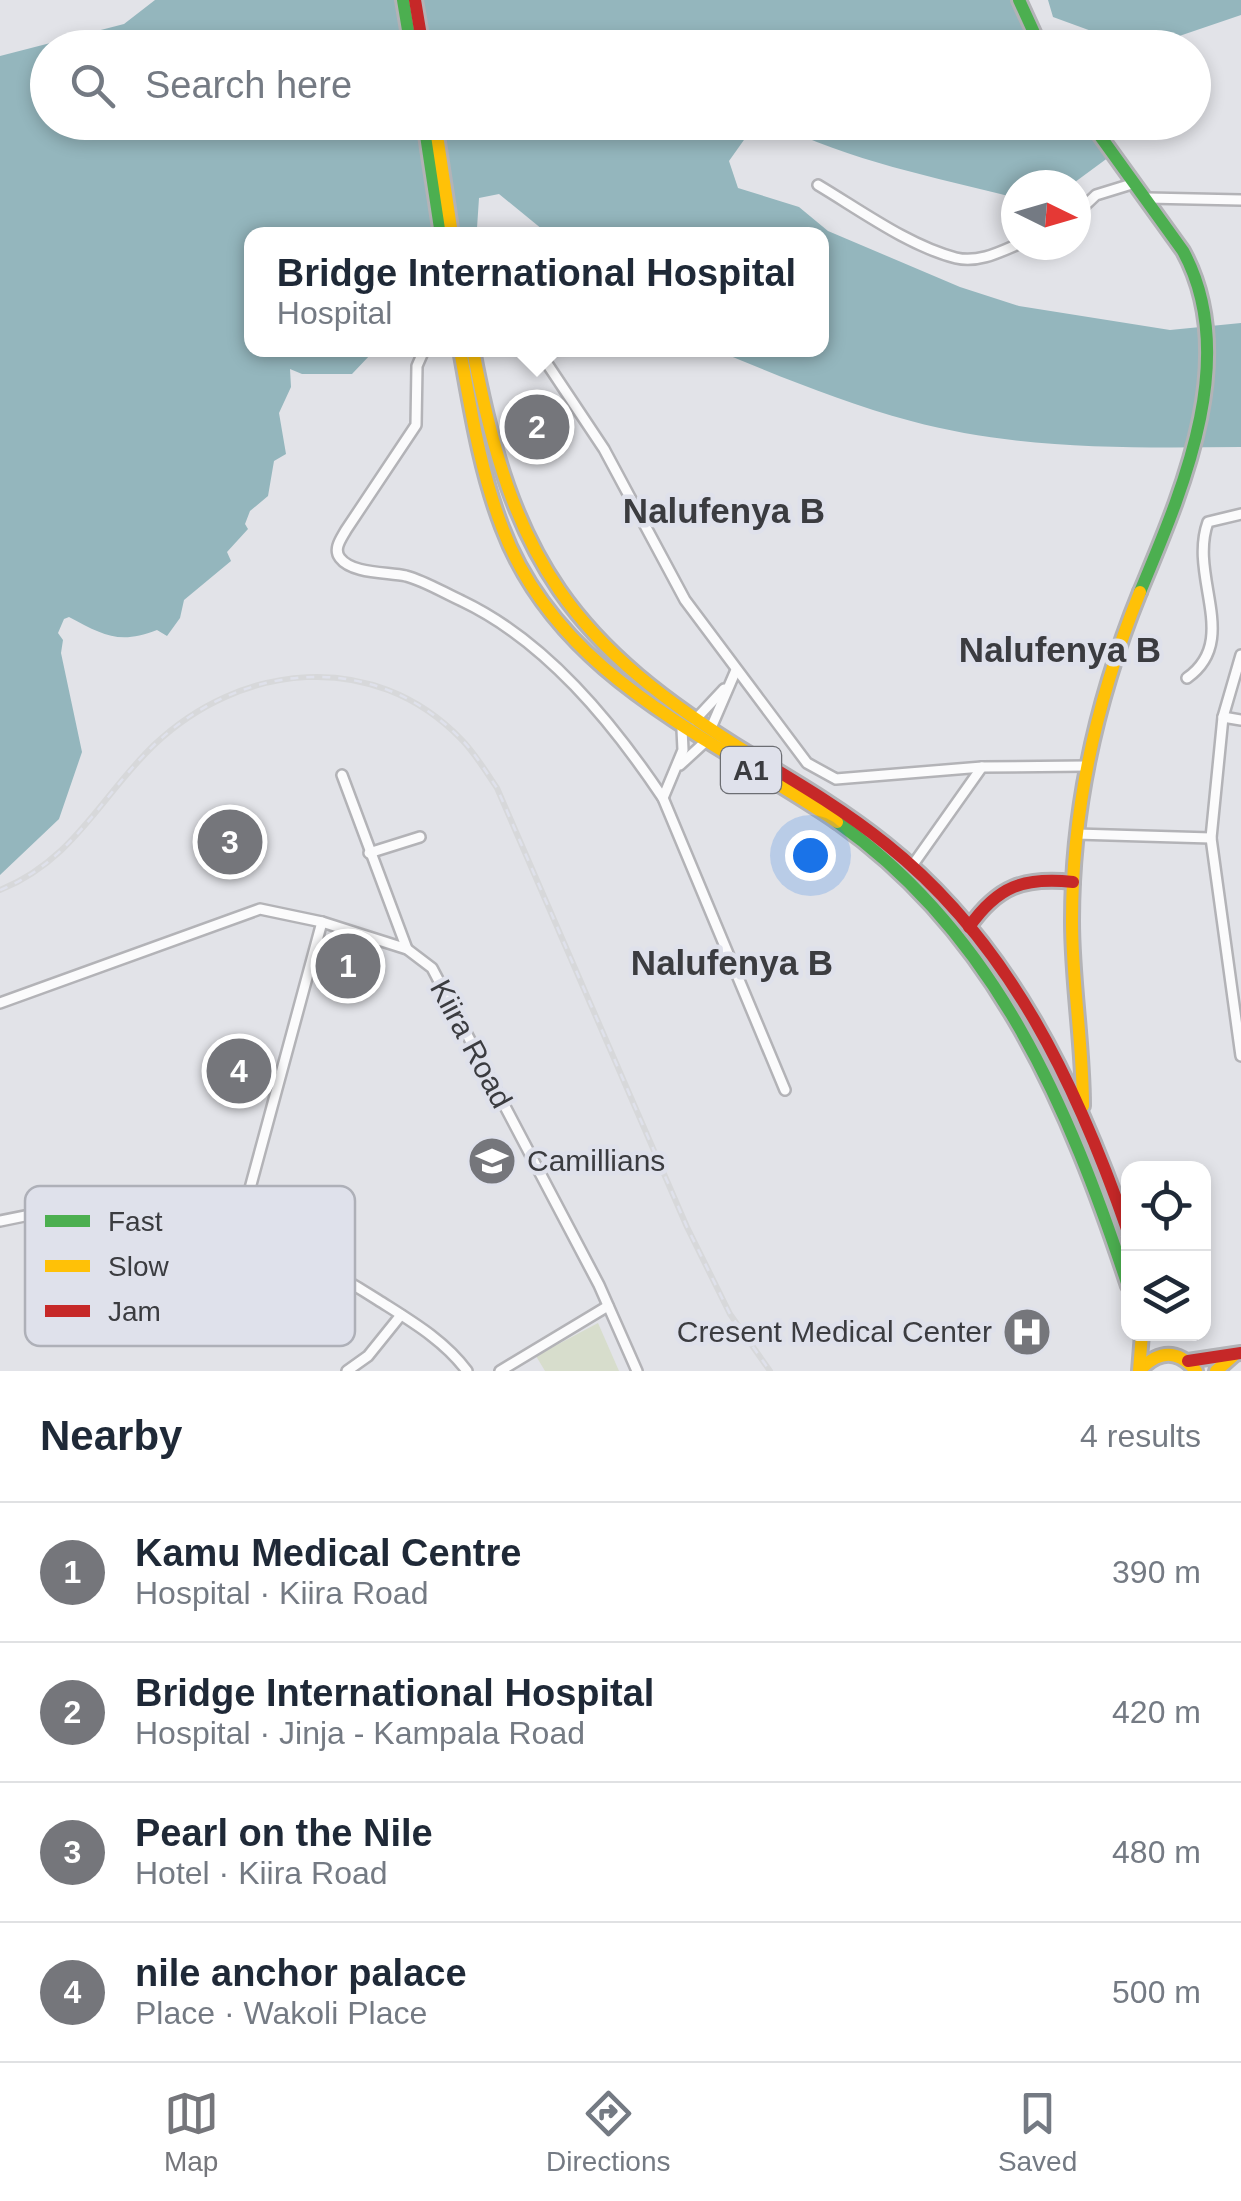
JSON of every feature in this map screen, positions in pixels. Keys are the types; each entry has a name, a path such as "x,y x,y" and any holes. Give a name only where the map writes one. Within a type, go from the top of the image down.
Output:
{"main road":[{"path":"403,0 408,30"},
{"path":"415,0 420,30"},
{"path":"1020,0 1033,30"},
{"path":"427,140 440,227"},
{"path":"437,140 451,227"},
{"path":"1083,1106 1073,882 1076,834 1088,766 1100,706 1128,626 1192,495 1218,405 1220,356 1207,301 1173,234 1103,140"},
{"name":"A1","path":"461,357 484,478 518,565 556,622 621,686 704,743 833,820 930,905 998,986 1041,1053 1068,1109 1121,1265"},
{"name":"A1","path":"474,357 498,474 534,557 554,590 608,653 694,720 842,809 912,866 969,926 1033,1011 1083,1106 1121,1210"},
{"path":"969,926 998,890 1016,880 1073,882"},
{"path":"1140,1371 1142,1341"},
{"path":"1172,1341 1189,1362"},
{"path":"1140,1371 1154,1357 1189,1362 1237,1355"},
{"path":"1216,1371 1237,1355"}],"street":[{"path":"1091,200 1134,182"},
{"path":"818,186 904,237 956,258 975,258 1001,250"},
{"path":"1147,198 1241,200"},
{"path":"422,357 415,383 419,413 408,437 336,548 348,564 410,578 468,604 517,636 573,686 637,758 663,798 785,1090"},
{"path":"543,357 604,449 658,557 736,670 808,763 836,779 982,767 1088,766"},
{"path":"1222,593 1206,555 1206,529 1208,522 1241,514"},
{"path":"1187,678 1206,670 1219,656 1225,636"},
{"path":"1241,655 1223,718 1211,838 1241,1056"},
{"path":"694,720 736,670"},
{"path":"711,728 726,686"},
{"path":"1223,718 1241,720"},
{"path":"663,798 683,750 682,729"},
{"path":"673,773 704,743"},
{"path":"912,866 982,767"},
{"path":"342,775 407,949"},
{"path":"1076,834 1211,838"},
{"path":"369,853 420,837"},
{"name":"Kiira Road","path":"0,1004 246,912 271,910 407,949 432,968 608,1306 637,1371"},
{"path":"251,1186 322,922"},
{"path":"0,1222 25,1216"},
{"path":"355,1285 455,1354 468,1371"},
{"path":"500,1371 608,1306"},
{"path":"347,1371 368,1356 402,1315"}],"green space":[{"path":"598,1323 619,1371 545,1371 536,1356"}],"water":[{"path":"155,0 1012,0 1024,30 101,30 124,24"},
{"path":"1048,0 1241,0 1241,15 1197,30 1089,30 1053,17"},
{"path":"30,48 30,140 744,140 729,161 738,188 799,207 823,227 539,227 499,194 479,198 477,227 244,227 244,357 368,357 352,374 302,374 290,369 291,387 279,413 286,454 274,461 268,496 250,511 245,524 248,529 227,552 231,561 184,600 180,618 167,636 157,630 132,637 112,636 69,617 64,619 58,633 63,640 61,653 82,752 59,819 0,875 0,56"},
{"path":"813,140 1096,140 1109,157 1091,170 1001,170 1001,194 862,158"},
{"path":"829,231 960,287 1019,306 1170,330 1241,323 1241,447 1075,445 992,437 911,421 733,357 829,357"}],"railway":[{"path":"0,890 26,877 67,845 154,745 188,717 226,697 266,683 307,677 348,679 388,690 426,710 466,744 497,788 687,1227 730,1314 770,1371"}],"traffic: fast":[{"path":"403,0 408,30"},
{"path":"1019,0 1033,30"},
{"path":"427,140 440,227"},
{"path":"1103,140 1183,251 1200,292 1207,335 1199,423 1173,511 1140,592"},
{"path":"837,822 893,867 941,917 983,971 1052,1090 1121,1266"}],"traffic: slow":[{"path":"438,140 451,227"},
{"path":"461,357 482,462 502,527 528,580 561,625 600,665 644,700 837,822"},
{"path":"475,357 508,486 531,541 559,590 595,634 638,675 753,756"},
{"path":"1083,1106 1072,944 1077,836 1100,712 1140,592"},
{"path":"1139,1371 1141,1341"},
{"path":"1140,1370 1154,1359 1168,1355 1182,1359 1196,1371"},
{"path":"1216,1371 1233,1356"}],"traffic: jam":[{"path":"415,0 420,30"},
{"path":"753,756 886,844 930,883 969,926 1004,972 1062,1071 1121,1213"},
{"path":"969,927 990,902 1013,887 1040,881 1073,882"},
{"path":"1188,1361 1241,1353"}],"place":[{"name":"Bridge International Hospital","path":"537,427"},
{"name":"Pearl on the Nile","path":"230,842"},
{"name":"Kamu Medical Centre","path":"348,966"},
{"name":"nile anchor palace","path":"239,1071"},
{"name":"Camillians","path":"492,1161"},
{"name":"Cresent Medical Center","path":"1027,1332"}],"district":[{"name":"Nalufenya B","path":"724,511"},
{"name":"Nalufenya B","path":"1060,650"},
{"name":"Nalufenya B","path":"732,963"}]}
